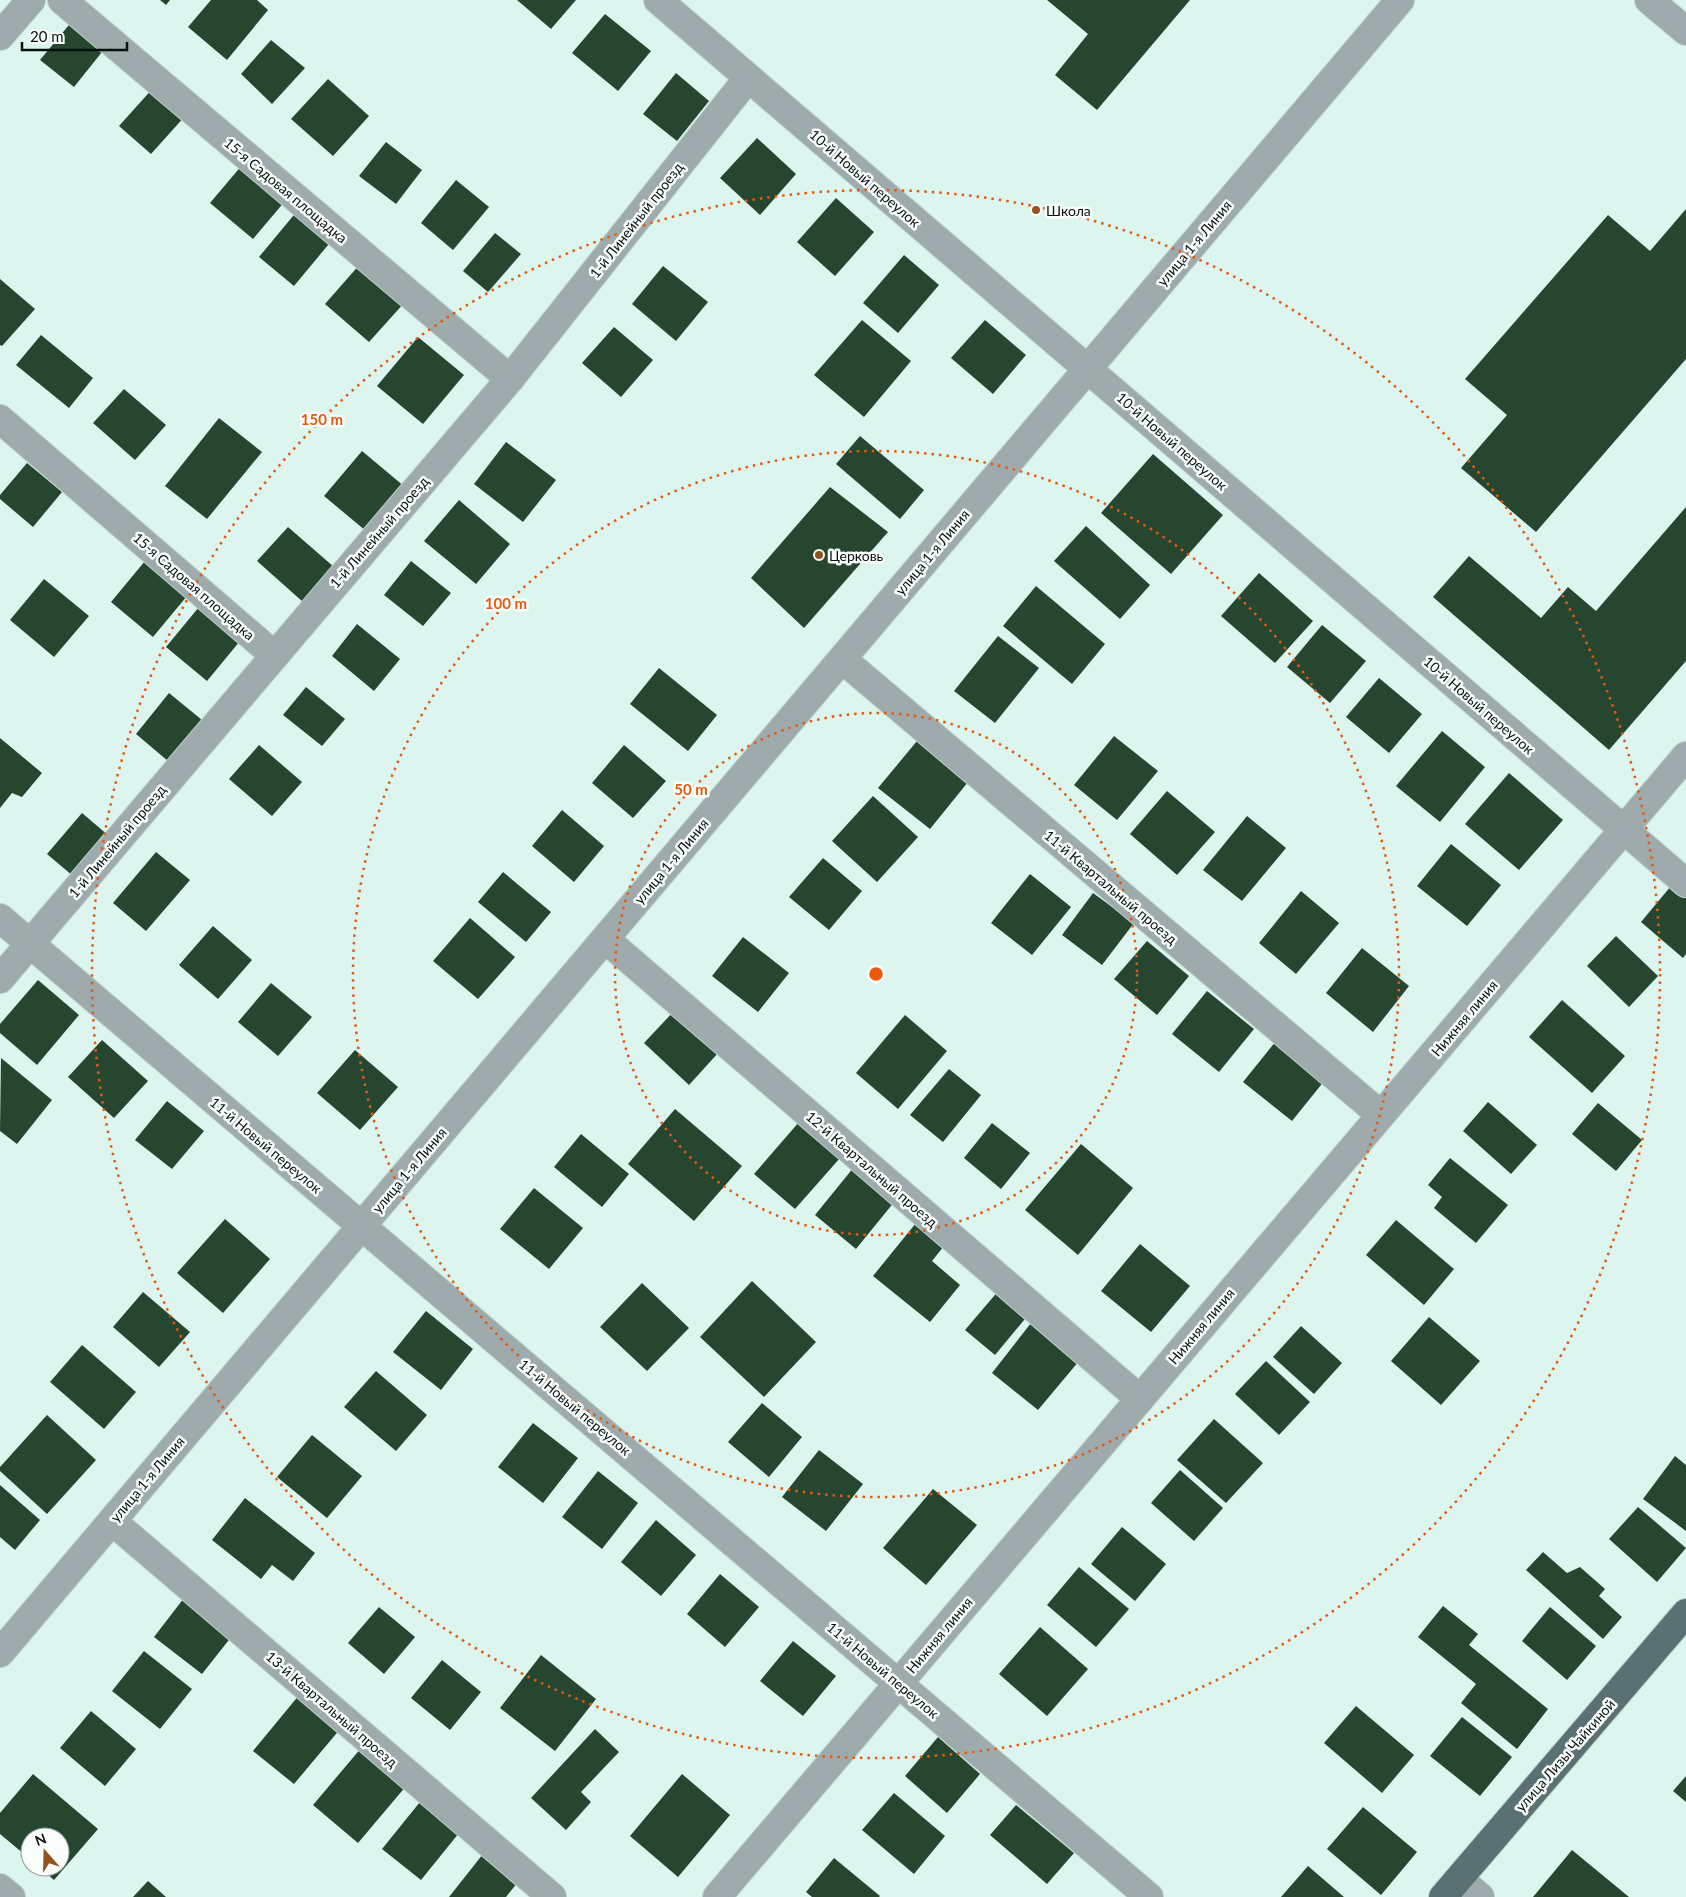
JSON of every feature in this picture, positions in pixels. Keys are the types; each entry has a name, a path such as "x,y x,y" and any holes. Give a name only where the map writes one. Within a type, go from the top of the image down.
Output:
{"main road":[{"name":"улица Лизы Чайкиной","path":"1451,1888 1686,1613"}],"street":[{"path":"0,36 31,0"},
{"name":"15-я Садовая площадка","path":"62,0 510,379"},
{"name":"10-й Новый переулок","path":"658,0 1686,883"},
{"name":"улица 1-я Линия","path":"0,1654 1400,0"},
{"path":"1649,0 1686,32"},
{"name":"1-й Линейный проезд","path":"0,979 510,379 748,78"},
{"name":"15-я Садовая площадка","path":"0,419 274,655"},
{"name":"11-й Квартальный проезд","path":"842,659 1381,1116"},
{"name":"Нижняя линия","path":"717,1897 1686,756"},
{"name":"11-й Новый переулок","path":"0,918 1149,1897"},
{"name":"12-й Квартальный проезд","path":"605,939 1140,1399"},
{"name":"13-й Квартальный проезд","path":"112,1521 552,1897"},
{"path":"0,1888 10,1897"},
{"path":"1451,1888 1480,1897"}],"building":[{"path":"160,0 170,0 166,5"},
{"path":"211,0 257,0 268,10 227,60 188,27"},
{"path":"517,0 576,0 551,29"},
{"path":"1047,0 1190,0 1097,110 1055,75 1088,34"},
{"path":"605,14 651,51 618,91 572,53"},
{"path":"73,20 106,47 74,87 40,60"},
{"path":"271,40 305,68 272,104 241,74"},
{"path":"676,73 709,101 677,141 643,114"},
{"path":"328,79 369,116 333,156 291,119"},
{"path":"154,87 186,115 151,154 119,126"},
{"path":"757,138 796,174 760,215 720,178"},
{"path":"386,142 422,170 396,204 359,176"},
{"path":"243,164 286,200 253,239 210,203"},
{"path":"456,180 489,207 453,250 421,223"},
{"path":"836,198 874,232 835,276 797,242"},
{"path":"1686,209 1686,359 1536,532 1461,468 1507,415 1465,379 1608,215 1650,251"},
{"path":"298,210 333,239 294,286 259,257"},
{"path":"495,233 521,254 488,292 463,271"},
{"path":"904,255 939,285 898,333 863,303"},
{"path":"361,263 405,302 369,342 325,304"},
{"path":"663,266 708,302 676,341 632,304"},
{"path":"0,279 35,309 2,346 0,345"},
{"path":"862,320 911,361 864,417 814,375"},
{"path":"985,320 1026,355 993,394 951,358"},
{"path":"614,327 653,360 621,397 582,363"},
{"path":"41,335 93,378 69,408 16,365"},
{"path":"418,337 464,375 423,424 377,386"},
{"path":"124,389 166,425 135,460 93,423"},
{"path":"219,418 262,452 207,519 165,486"},
{"path":"860,436 924,490 900,519 836,464"},
{"path":"506,442 556,480 523,522 474,484"},
{"path":"362,451 405,487 366,531 324,496"},
{"path":"1153,454 1223,515 1171,574 1101,513"},
{"path":"27,463 62,492 33,527 0,499 0,495"},
{"name":"Церковь","path":"830,487 888,532 804,628 751,578"},
{"path":"459,500 510,544 476,584 424,541"},
{"path":"1686,507 1686,661 1609,750 1433,597 1469,556 1541,618 1568,587 1596,611"},
{"path":"1086,526 1150,585 1120,619 1054,561"},
{"path":"288,527 334,567 303,602 257,561"},
{"path":"145,561 187,596 153,637 111,602"},
{"path":"411,561 451,593 423,626 384,595"},
{"path":"1259,573 1313,621 1275,663 1221,616"},
{"path":"44,579 89,616 54,657 10,620"},
{"path":"1036,586 1105,644 1072,684 1003,626"},
{"path":"199,607 240,641 207,681 166,647"},
{"path":"357,624 400,659 374,691 332,656"},
{"path":"1322,625 1366,661 1330,703 1287,667"},
{"path":"998,636 1039,668 995,723 954,691"},
{"path":"659,668 717,715 688,751 630,704"},
{"path":"1379,678 1422,714 1389,753 1346,717"},
{"path":"306,687 345,719 322,746 283,715"},
{"path":"169,693 202,720 168,761 136,734"},
{"path":"1442,731 1485,767 1440,822 1396,786"},
{"path":"1114,736 1158,771 1117,820 1074,785"},
{"path":"0,738 42,773 22,797 12,793 0,808"},
{"path":"917,741 968,782 930,829 878,788"},
{"path":"259,745 302,782 272,816 229,779"},
{"path":"624,745 666,781 633,818 592,783"},
{"path":"1509,773 1563,820 1519,870 1465,824"},
{"path":"1167,791 1215,832 1177,875 1130,834"},
{"path":"873,796 918,837 877,882 832,841"},
{"path":"562,810 604,846 574,882 532,846"},
{"path":"82,813 109,836 73,876 47,854"},
{"path":"1247,816 1286,848 1242,901 1203,870"},
{"path":"1451,844 1501,885 1467,926 1417,886"},
{"path":"156,852 190,880 146,931 113,903"},
{"path":"823,858 862,891 829,930 789,897"},
{"path":"503,872 551,912 526,942 478,902"},
{"path":"1030,874 1071,907 1032,955 991,923"},
{"path":"1671,886 1686,898 1686,954 1683,958 1641,922"},
{"path":"1301,891 1339,923 1296,974 1259,943"},
{"path":"1093,893 1134,923 1102,965 1062,935"},
{"path":"470,918 515,957 478,999 433,961"},
{"path":"213,926 252,960 218,999 179,965"},
{"path":"1616,936 1658,976 1629,1007 1587,966"},
{"path":"743,937 789,973 758,1012 712,976"},
{"path":"1147,941 1189,976 1157,1015 1114,979"},
{"path":"1362,948 1409,986 1373,1032 1326,993"},
{"path":"38,980 79,1015 37,1065 0,1033 0,1024"},
{"path":"271,983 312,1017 278,1056 238,1022"},
{"path":"1207,991 1254,1029 1219,1072 1172,1034"},
{"path":"1562,1000 1625,1056 1592,1093 1529,1037"},
{"path":"675,1010 719,1052 689,1085 644,1043"},
{"path":"905,1015 947,1051 898,1109 856,1073"},
{"path":"102,1040 148,1081 114,1118 68,1077"},
{"path":"1276,1041 1325,1080 1292,1121 1243,1082"},
{"path":"355,1050 398,1087 360,1130 317,1093"},
{"path":"1,1058 52,1100 17,1144 0,1131"},
{"path":"949,1069 981,1095 943,1142 910,1115"},
{"path":"167,1101 204,1131 172,1169 135,1140"},
{"path":"1488,1102 1537,1145 1511,1174 1463,1131"},
{"path":"1598,1103 1642,1140 1616,1171 1572,1134"},
{"path":"675,1109 742,1166 694,1221 628,1164"},
{"path":"799,1122 840,1158 795,1209 754,1174"},
{"path":"992,1123 1030,1153 1001,1189 964,1158"},
{"path":"581,1134 629,1174 602,1207 554,1167"},
{"path":"1081,1144 1133,1188 1078,1255 1025,1210"},
{"path":"1450,1158 1508,1205 1476,1243 1434,1208 1442,1197 1428,1185"},
{"path":"854,1167 895,1201 856,1249 815,1215"},
{"path":"534,1188 583,1228 549,1269 500,1229"},
{"path":"225,1219 270,1259 223,1313 177,1273"},
{"path":"1396,1220 1454,1269 1424,1305 1366,1255"},
{"path":"916,1223 944,1246 932,1261 960,1285 930,1322 873,1276"},
{"path":"1140,1244 1190,1286 1151,1332 1101,1291"},
{"path":"752,1281 816,1342 764,1397 700,1337"},
{"path":"642,1283 689,1328 647,1371 600,1327"},
{"path":"1000,1289 1029,1314 995,1355 965,1330"},
{"path":"143,1292 190,1332 159,1367 113,1327"},
{"path":"426,1311 473,1349 441,1390 393,1352"},
{"path":"1429,1317 1480,1361 1441,1405 1391,1361"},
{"path":"1031,1323 1079,1361 1038,1410 992,1373"},
{"path":"1301,1326 1342,1363 1314,1394 1273,1357"},
{"path":"82,1345 136,1392 104,1429 50,1382"},
{"path":"1266,1361 1310,1402 1279,1435 1235,1394"},
{"path":"376,1371 427,1415 396,1451 344,1407"},
{"path":"762,1403 802,1437 769,1477 728,1442"},
{"path":"47,1415 96,1460 47,1514 0,1471 0,1467"},
{"path":"1214,1419 1263,1463 1226,1503 1177,1460"},
{"path":"533,1423 578,1458 543,1503 498,1467"},
{"path":"312,1435 362,1476 327,1518 277,1477"},
{"path":"819,1450 863,1484 826,1531 782,1497"},
{"path":"1675,1456 1686,1465 1686,1531 1643,1499"},
{"path":"1180,1470 1223,1508 1194,1541 1151,1503"},
{"path":"598,1471 638,1503 602,1549 562,1517"},
{"path":"0,1485 40,1520 15,1550 0,1537"},
{"path":"933,1489 977,1525 926,1585 883,1548"},
{"path":"245,1498 315,1553 293,1581 272,1565 261,1579 212,1540"},
{"path":"1638,1507 1686,1548 1657,1582 1609,1539"},
{"path":"656,1520 696,1555 661,1596 621,1562"},
{"path":"1122,1527 1166,1564 1135,1601 1091,1564"},
{"path":"1543,1552 1567,1573 1580,1567 1605,1589 1599,1596 1622,1617 1603,1639 1526,1570"},
{"path":"1079,1567 1129,1609 1096,1647 1047,1605"},
{"path":"720,1574 759,1607 725,1647 687,1614"},
{"path":"184,1598 232,1636 202,1674 154,1637"},
{"path":"1443,1606 1478,1634 1469,1645 1548,1709 1517,1749 1461,1703 1476,1684 1418,1637"},
{"path":"379,1607 415,1637 384,1674 348,1643"},
{"path":"1550,1607 1596,1646 1567,1680 1522,1641"},
{"path":"1040,1627 1088,1669 1047,1716 999,1674"},
{"path":"793,1641 836,1676 803,1716 760,1681"},
{"path":"144,1651 192,1689 160,1729 112,1691"},
{"path":"541,1655 596,1699 555,1751 500,1708"},
{"path":"442,1660 481,1692 450,1730 411,1698"},
{"path":"300,1694 341,1728 294,1784 253,1751"},
{"path":"1356,1706 1414,1755 1382,1793 1324,1743"},
{"path":"91,1711 136,1749 105,1786 60,1748"},
{"path":"1462,1717 1512,1757 1480,1796 1430,1756"},
{"path":"595,1729 619,1752 581,1792 591,1802 566,1830 531,1798"},
{"path":"938,1737 980,1774 947,1813 905,1776"},
{"path":"362,1747 407,1785 358,1843 313,1805"},
{"path":"33,1774 98,1829 70,1861 70,1827 20,1827 20,1851 0,1834 0,1813"},
{"path":"682,1774 730,1815 678,1877 630,1836"},
{"path":"1686,1776 1686,1802 1673,1791"},
{"path":"894,1793 945,1836 914,1874 862,1830"},
{"path":"420,1802 459,1833 421,1880 382,1849"},
{"path":"1016,1805 1074,1853 1047,1884 990,1835"},
{"path":"1363,1807 1417,1852 1381,1895 1327,1849"},
{"path":"1572,1850 1629,1897 1533,1897"},
{"path":"483,1854 518,1882 506,1897 449,1897"},
{"path":"834,1858 880,1896 812,1897 806,1892"},
{"path":"1308,1866 1344,1897 1281,1897"},
{"path":"148,1881 166,1897 133,1897"}],"place":[{"name":"Школа","path":"1036,210"},
{"name":"Церковь","path":"819,555"}]}
